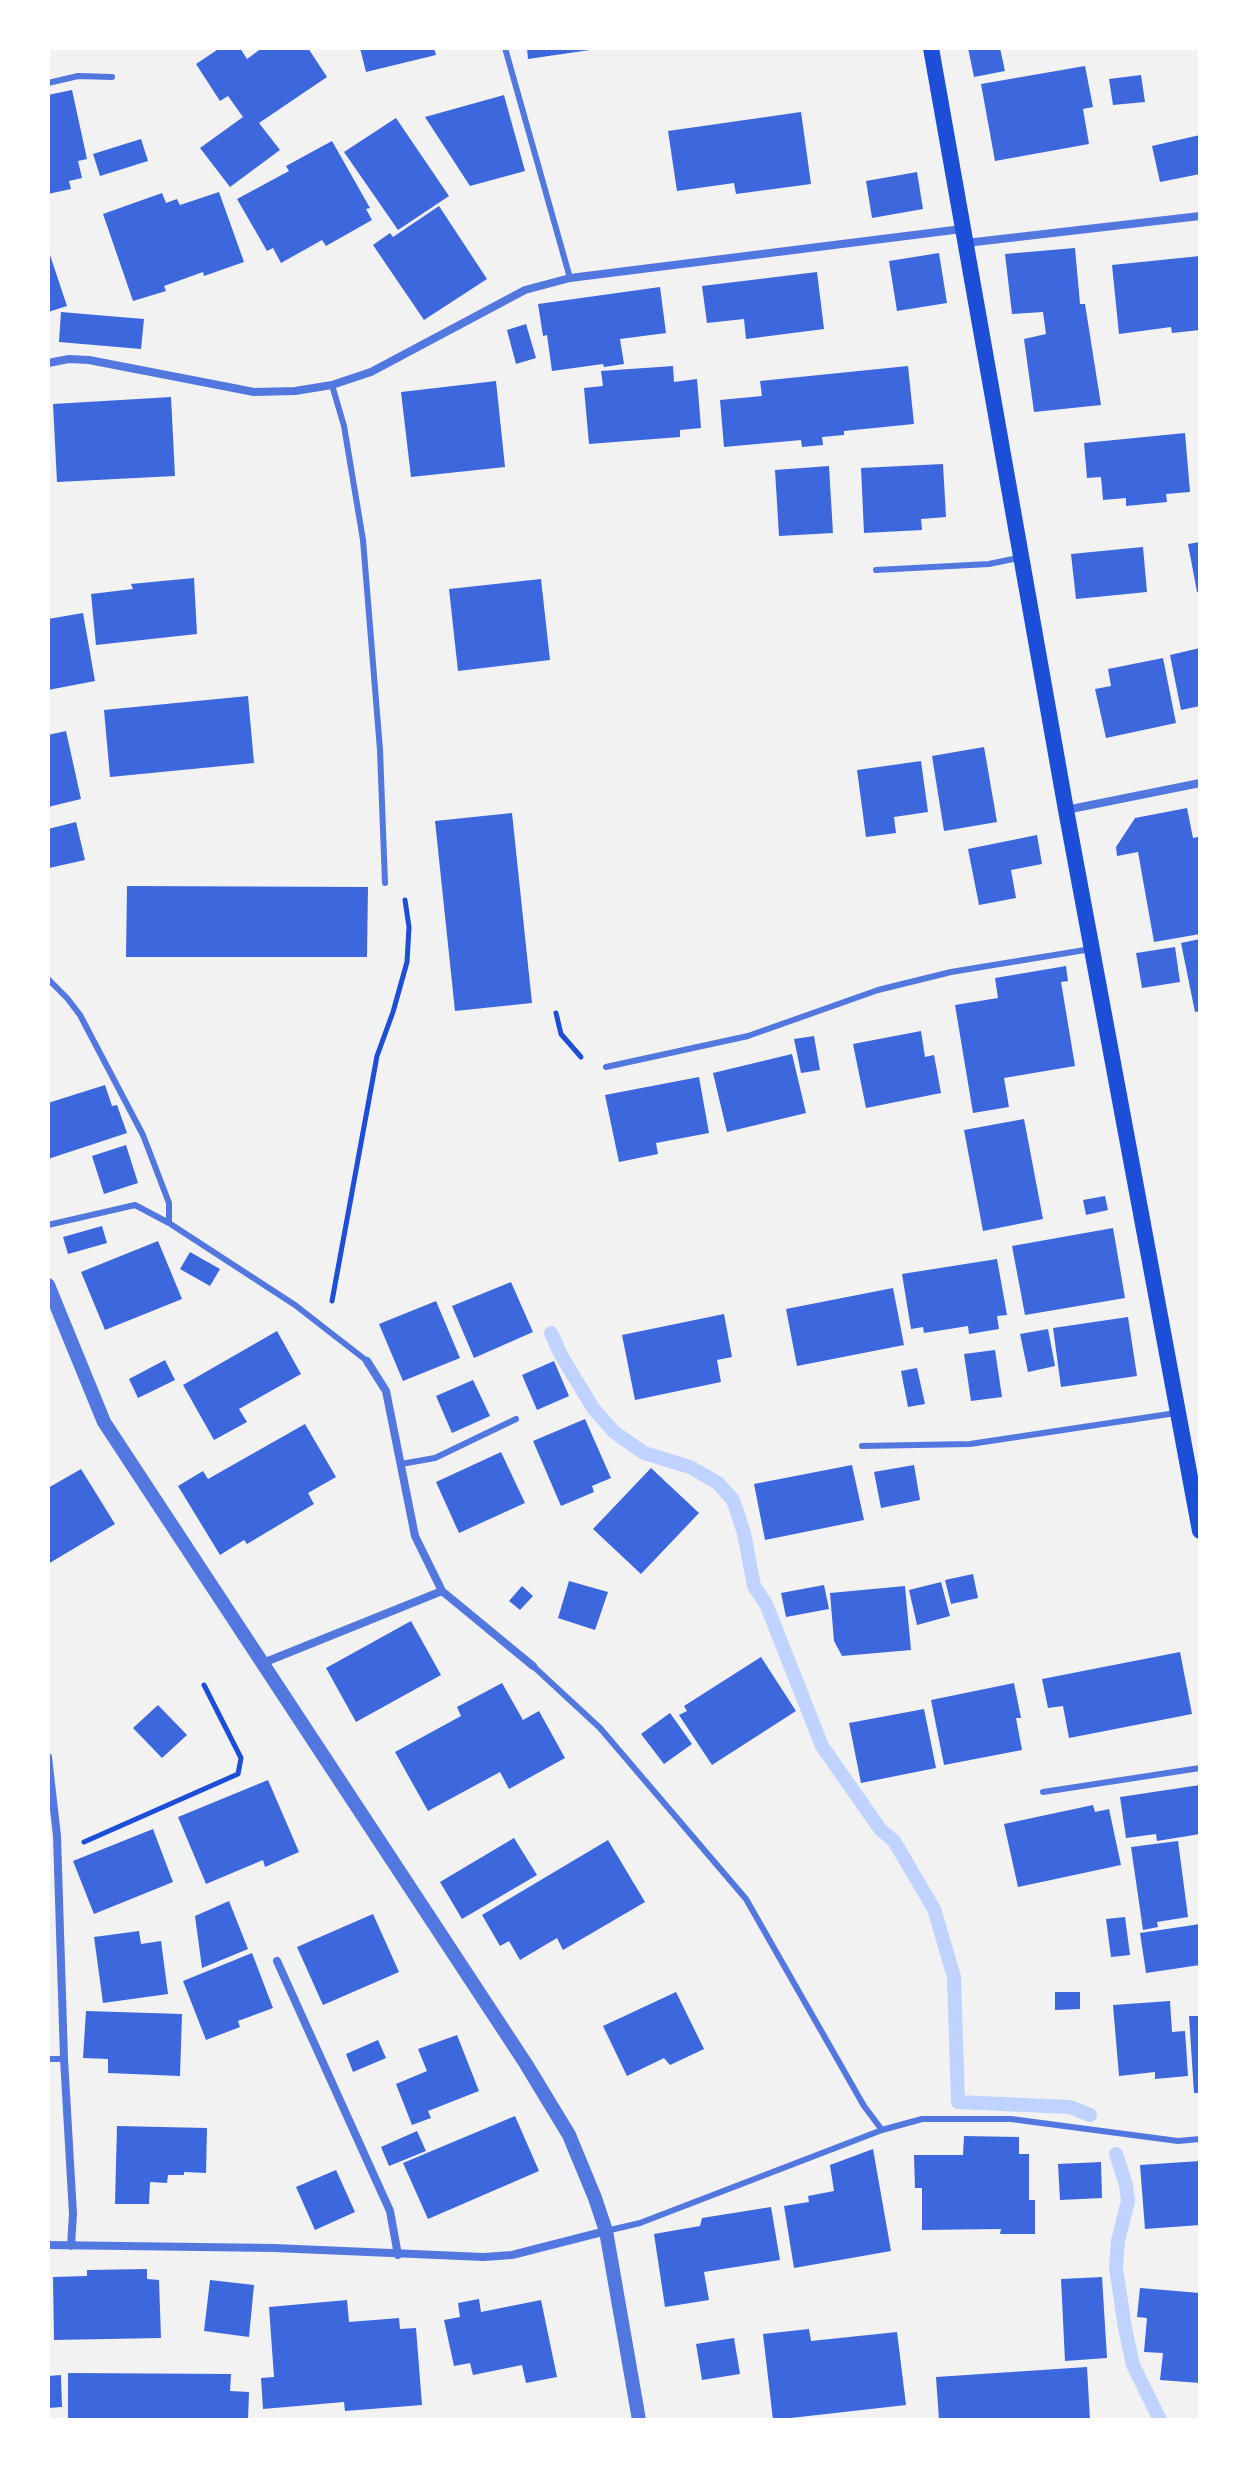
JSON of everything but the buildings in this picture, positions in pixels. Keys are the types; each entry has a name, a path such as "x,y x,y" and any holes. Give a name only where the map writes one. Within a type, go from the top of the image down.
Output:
{"main road":[{"path":"931,48 1091,949 1200,1531"}],"street":[{"path":"48,363 69,359 89,360 254,392 295,391 332,385 371,372 525,290 570,278 964,236 1200,216"},
{"path":"1066,810 1200,783"},
{"path":"48,1285 104,1422 526,2064 569,2135 606,2231 639,2420"},
{"path":"367,1361 386,1391 415,1536 442,1591 533,1666"},
{"path":"263,1663 442,1591"},
{"path":"48,1757 58,1854 64,2059 73,2214 71,2246"},
{"path":"277,1961 390,2211 398,2255"},
{"path":"48,2245 274,2248 484,2257 512,2255 606,2231"}],"lane":[{"path":"505,48 570,278"},
{"path":"48,83 78,76 112,77"},
{"path":"332,385 344,426 363,540 380,750 385,883"},
{"path":"876,570 989,564 1021,557"},
{"path":"606,1067 748,1036 878,990 951,972 1091,949"},
{"path":"48,979 80,1015 143,1135 169,1203 169,1223"},
{"path":"48,1225 135,1205 169,1223 295,1305 367,1361"},
{"path":"862,1446 970,1444 1179,1413"},
{"path":"401,1464 435,1458 516,1419"},
{"path":"533,1666 600,1728 746,1899 864,2106 882,2130"},
{"path":"1043,1792 1200,1768"},
{"path":"48,2059 64,2059"},
{"path":"606,2231 640,2223 882,2130 922,2119 1011,2119 1178,2141 1200,2139"}],"path":[{"path":"325,1329 377,1056 407,962 407,903 383,856"},
{"path":"556,1013 561,1034 586,1062 593,1067 606,1067"},
{"path":"58,1854 238,1774 241,1758 204,1685"}],"waterway":[{"path":"551,1333 593,1408 614,1432 644,1453 690,1467 718,1483 733,1500 744,1533 754,1586 766,1604 822,1746 880,1829 894,1841 934,1909 954,1977 958,2102 1070,2107 1090,2115"},
{"path":"1116,2154 1128,2201 1118,2241 1116,2267 1125,2328 1133,2365 1160,2420"}]}
